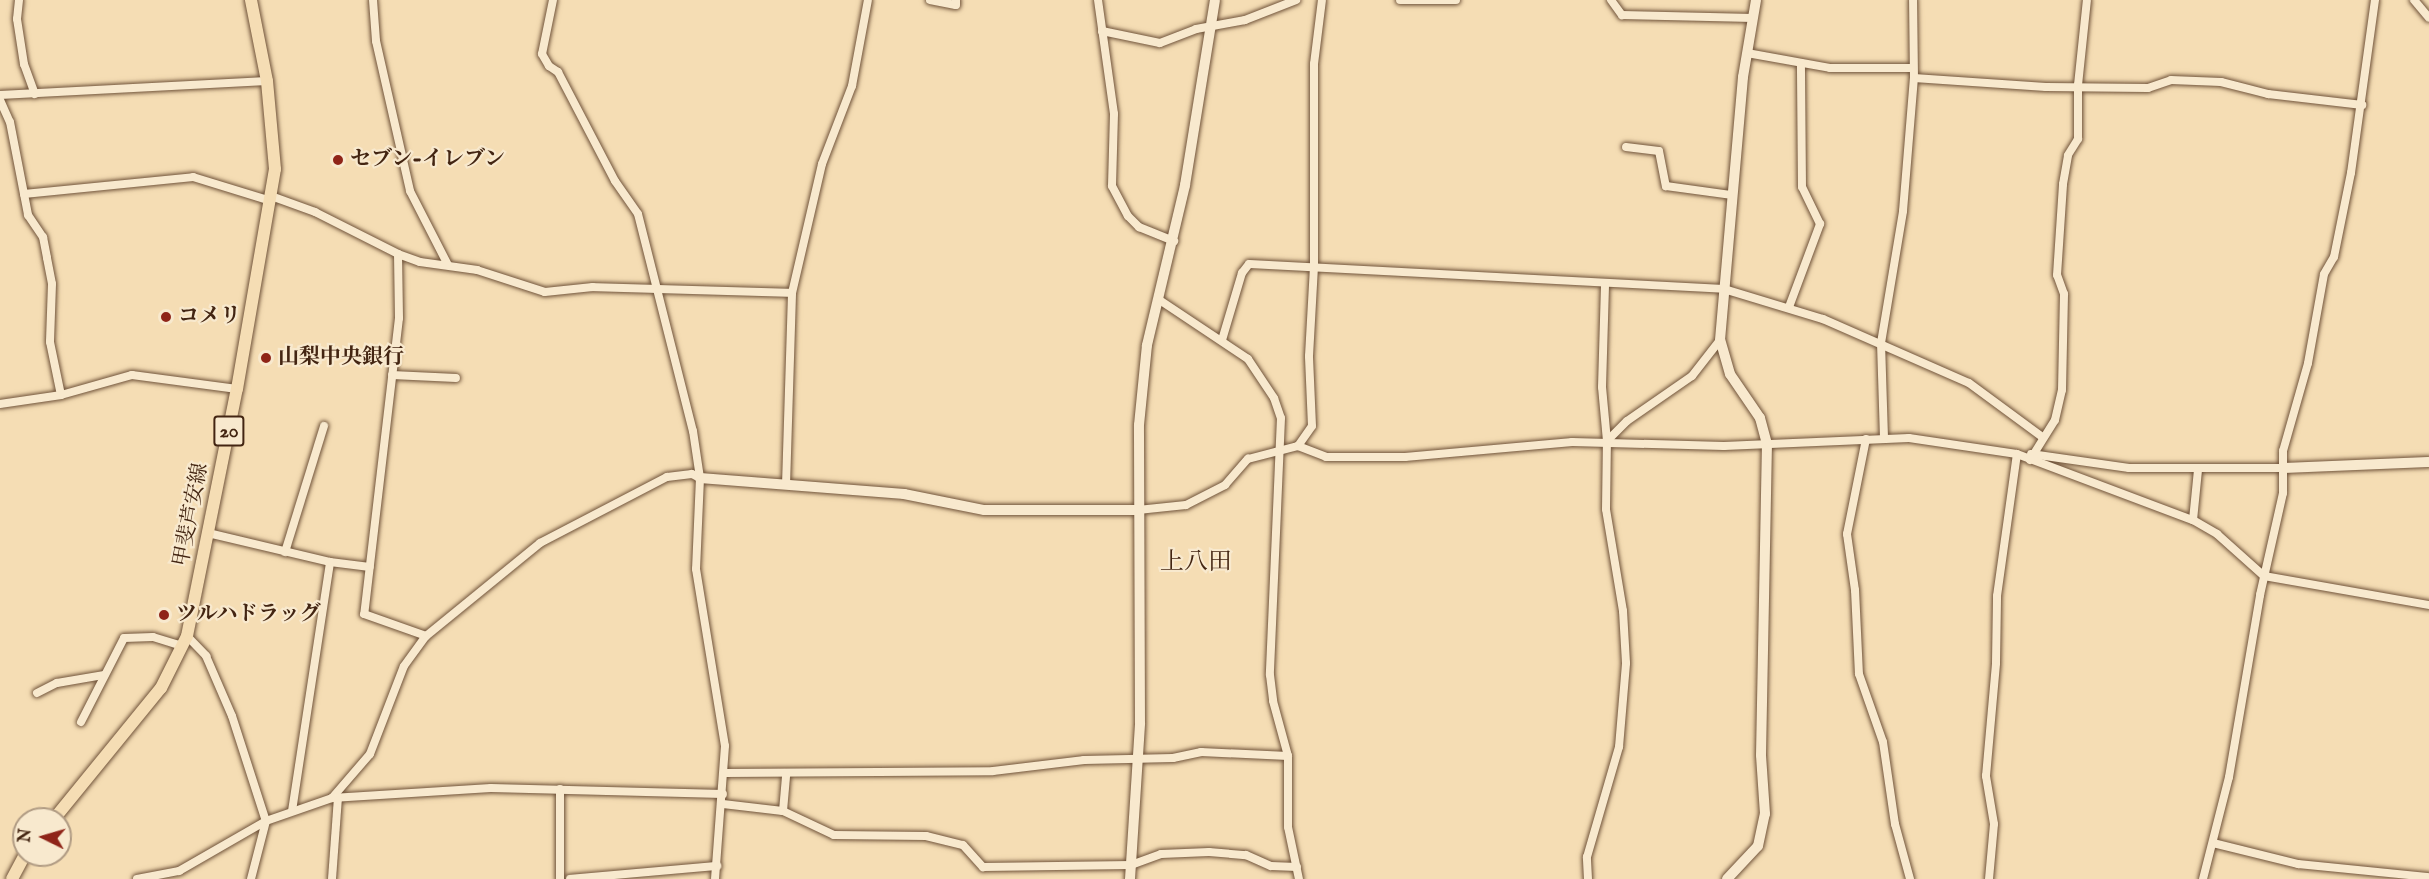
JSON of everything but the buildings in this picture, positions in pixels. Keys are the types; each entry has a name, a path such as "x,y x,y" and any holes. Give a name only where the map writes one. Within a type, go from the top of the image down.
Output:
{"main road":[{"name":"甲斐芦安線","path":"64,807 161,688 185,641 237,389 271,199 275,145 267,81 251,0"}],"street":[{"path":"19,0 17,19 24,64 34,94"},
{"path":"373,0 376,41 410,191 448,265"},
{"path":"553,0 542,54 549,66 558,72 615,181 638,214 683,385 700,478 696,569 713,656 725,773 715,879"},
{"path":"786,484 792,293 814,191 852,86 868,0"},
{"path":"930,0 956,4 956,0"},
{"path":"1098,0 1114,114 1112,186 1128,216 1139,227 1174,241"},
{"path":"1130,879 1138,761 1138,510 1141,401 1158,299 1174,241 1215,0"},
{"path":"1102,30 1153,43 1211,25 1245,20 1296,0"},
{"path":"1298,446 1312,426 1309,356 1314,267 1314,64 1322,0"},
{"path":"1400,0 1456,0"},
{"path":"1611,0 1622,15 1754,18"},
{"path":"1727,879 1748,860 1764,825 1761,755 1767,444 1760,418 1730,375 1720,340 1747,53 1756,0"},
{"path":"1884,438 1881,343 1903,211 1914,78 1913,0"},
{"path":"2032,457 2042,436 2055,420 2062,390 2064,294 2057,275 2063,184 2068,155 2078,139 2078,85 2087,0"},
{"path":"2204,879 2229,777 2264,576 2283,493 2283,451 2308,363 2325,274 2334,257 2362,105 2374,0"},
{"path":"2414,0 2429,18"},
{"path":"1747,53 1830,68 1914,68"},
{"path":"1789,307 1820,224 1802,187 1801,63"},
{"path":"1914,78 2046,87 2078,85 2148,88 2171,80 2221,82 2268,94 2362,105"},
{"path":"61,395 50,342 52,284 43,237 28,215 10,122 0,98 34,94 267,81"},
{"path":"1626,147 1659,151 1666,186 1732,195"},
{"path":"24,194 193,177 315,212 398,254 448,265 545,292 658,288 792,293"},
{"path":"398,254 399,318 364,614 426,636"},
{"path":"1222,340 1242,273 1249,264 1724,289 1789,307 1881,343 1913,362 1970,383 2042,436"},
{"path":"1588,879 1587,857 1619,747 1626,663 1623,611 1606,509 1607,441 1602,387 1605,284"},
{"path":"1158,299 1248,359 1274,398 1281,418 1282,449 1270,675 1273,701 1288,756 1288,827 1299,879"},
{"path":"1607,441 1627,421 1692,376 1720,340"},
{"path":"0,404 61,395 132,375 237,389"},
{"path":"392,375 456,378"},
{"path":"285,552 324,426"},
{"path":"332,879 335,798 370,753 404,666 426,636 540,543 668,477 692,474 700,478 904,494 984,510 1138,510 1186,505 1225,485 1248,459 1298,446 1326,457 1405,457 1607,441 1767,444 1884,438 1940,441 2032,457 2193,520 2217,534 2264,576 2429,605"},
{"path":"1866,439 1847,534 1859,674 1883,742 1895,824 1910,879"},
{"path":"2000,450 2032,457 2129,468 2198,470 2429,462"},
{"path":"1989,879 1995,824 1986,777 1996,663 1997,596 2017,454"},
{"path":"2193,520 2198,470"},
{"path":"208,533 330,562 370,567"},
{"path":"292,811 330,562"},
{"path":"81,722 124,638 153,637 185,641 206,656 232,716 266,821 251,879"},
{"path":"37,693 57,683 104,675"},
{"path":"725,773 993,771 1084,760 1138,761 1201,752 1288,756"},
{"path":"783,811 786,773"},
{"path":"136,879 179,871 266,821 335,798 479,788 723,794"},
{"path":"560,789 560,879"},
{"path":"723,804 783,811 834,835 926,836 963,845 983,867 1131,865 1161,854 1209,852 1246,855 1271,866 1297,867"},
{"path":"2213,843 2298,864 2429,877"},
{"path":"570,879 717,866"}],"place":[{"name":"セブン-イレブン","path":"338,160"},
{"name":"コメリ","path":"166,317"},
{"name":"山梨中央銀行","path":"266,358"},
{"name":"ツルハドラッグ","path":"164,615"}],"district":[{"name":"上八田","path":"1196,563"}]}
